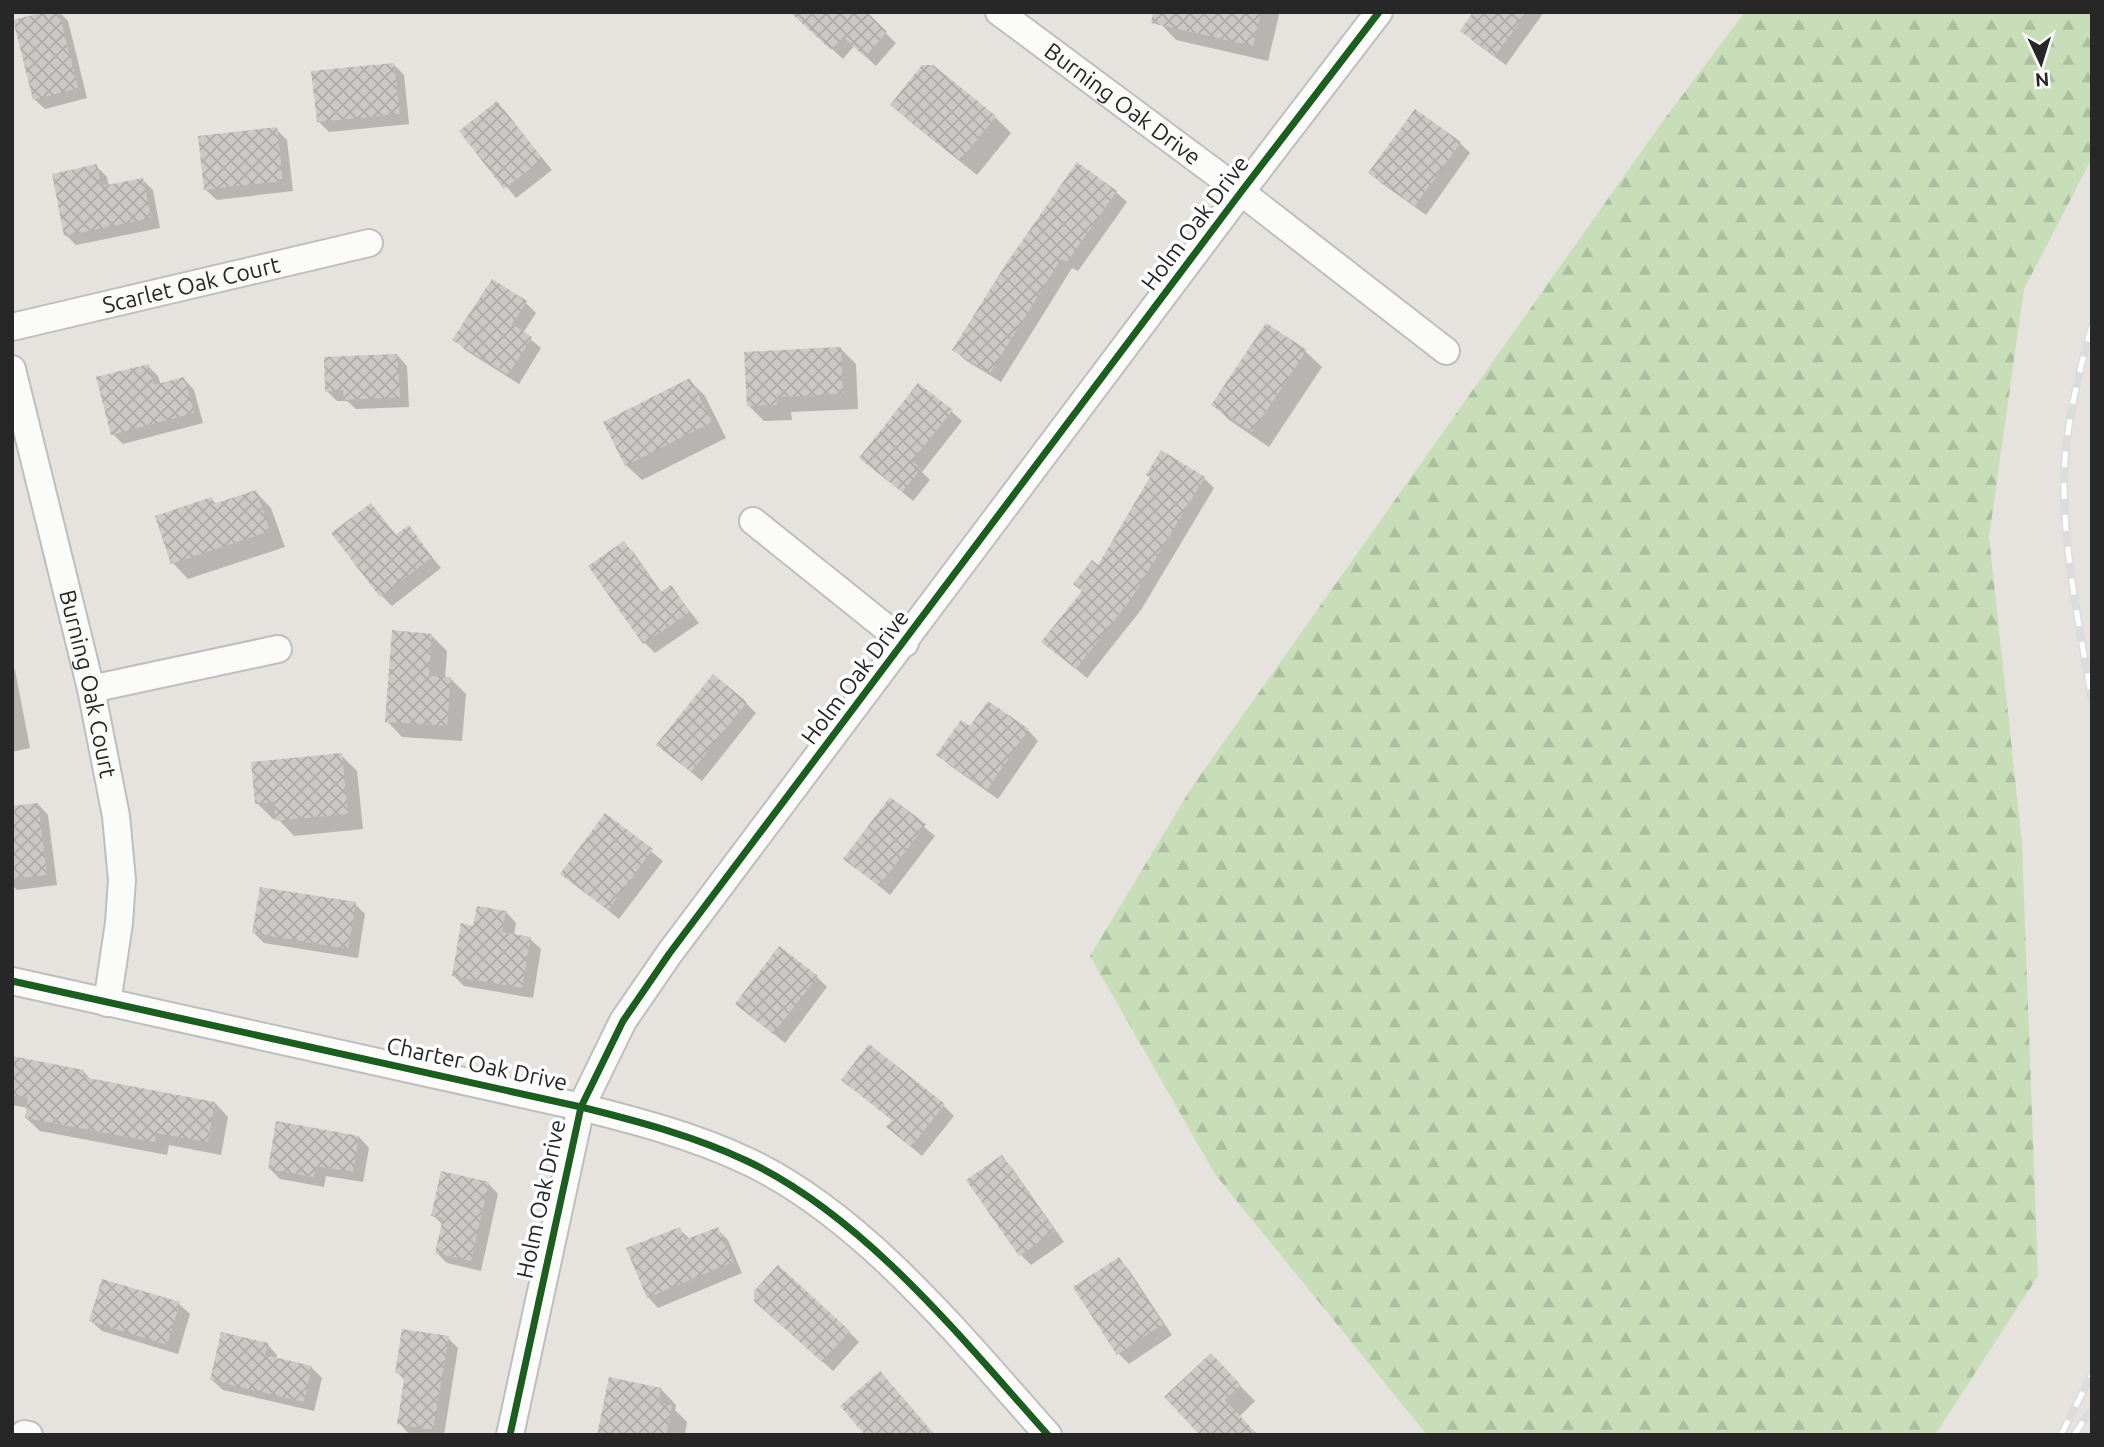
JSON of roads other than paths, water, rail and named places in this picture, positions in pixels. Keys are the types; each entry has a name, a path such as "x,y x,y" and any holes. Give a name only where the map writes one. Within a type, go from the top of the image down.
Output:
{"street":[{"name":"Burning Oak Drive","path":"999,12 1241,192 1446,351"},
{"name":"Holm Oak Drive","path":"510,1435 580,1107 623,1021 662,965 1241,192 1379,12"},
{"name":"Scarlet Oak Court","path":"12,327 369,243"},
{"name":"Burning Oak Court","path":"12,369 91,689 116,816 122,880 119,923 107,1003"},
{"path":"753,521 905,643"},
{"path":"91,689 278,649"},
{"name":"Charter Oak Drive","path":"12,982 580,1107 667,1129 748,1162 803,1194 872,1247 955,1331 1048,1435"}],"railway":[{"path":"2092,326 2072,406 2064,469 2070,568 2092,700"},
{"path":"2061,1435 2092,1374"},
{"path":"2074,1435 2092,1409"}]}
